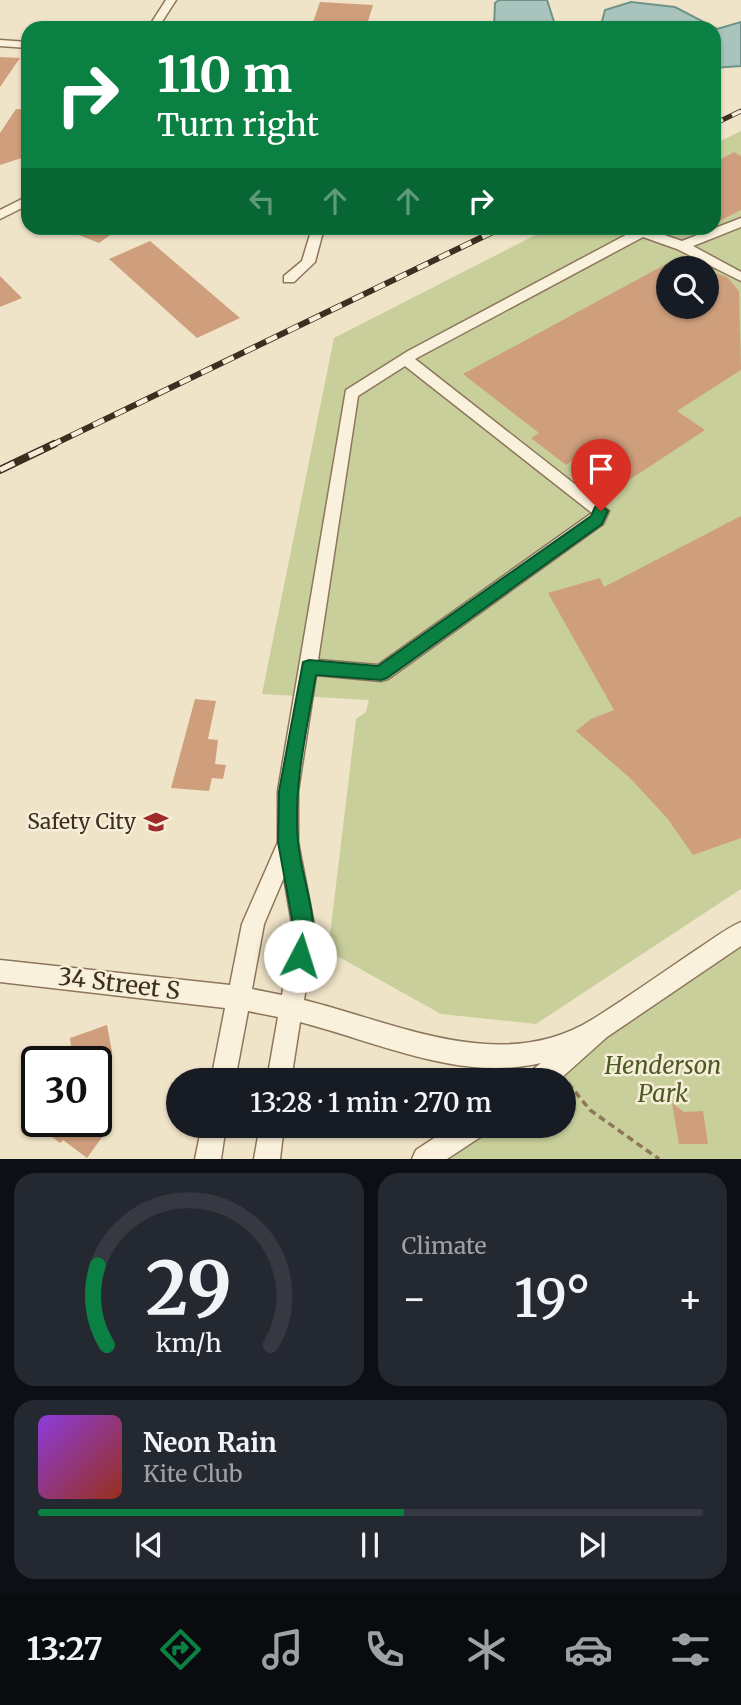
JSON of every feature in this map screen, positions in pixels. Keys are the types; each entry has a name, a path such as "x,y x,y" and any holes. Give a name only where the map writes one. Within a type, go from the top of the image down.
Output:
{"street":[{"path":"157,21 168,1"},
{"path":"0,43 21,44"},
{"path":"2,211 21,203"},
{"path":"721,230 741,222"},
{"path":"289,279 308,262 316,235"},
{"path":"281,1068 304,930 288,842 288,791 351,394 406,359 636,235"},
{"path":"651,235 682,246 741,277"},
{"path":"682,246 709,235"},
{"path":"307,677 381,673 597,520 601,511 406,359"},
{"path":"225,1068 253,924 288,842"},
{"path":"554,1068 599,1029 741,933"},
{"name":"34 Street S","path":"2,977 238,998 291,1009 438,1051 472,1056 507,1057 531,1054 554,1049 599,1029"},
{"path":"208,1159 212,1138"},
{"path":"267,1159 270,1138"},
{"path":"425,1159 456,1138"}],"path":[{"path":"576,1092 590,1110 659,1159"}],"green space":[{"path":"741,131 741,889 536,1024 441,1014 328,951 356,719 366,712 369,700 262,694 334,338 535,235 721,235 721,141"},
{"name":"Henderson Park","path":"741,933 741,1159 425,1159 456,1138 576,1138 576,1068 556,1068"}],"water":[{"path":"499,0 547,0 554,21 494,21 495,3"},
{"path":"631,2 675,7 702,21 602,21 605,10"},
{"path":"741,22 741,66 721,67 721,28"}],"building":[{"path":"320,2 373,5 368,21 313,21"},
{"path":"0,57 20,58 0,87"},
{"path":"16,109 21,109 21,158 0,165 0,133"},
{"path":"734,152 741,156 741,210 721,220 721,159"},
{"path":"79,235 110,235 99,243"},
{"path":"150,241 240,318 197,338 109,259"},
{"path":"656,269 656,319 719,319 719,274 727,277 739,291 741,370 677,411 705,430 614,490 574,459 566,465 531,438 539,433 463,374"},
{"path":"0,276 22,298 0,307"},
{"path":"741,516 741,838 693,855 667,818 630,778 576,731 591,719 614,710 548,593 600,578 604,587"},
{"path":"195,699 216,701 208,739 218,740 215,764 226,765 223,779 212,778 209,791 171,788"},
{"path":"107,1025 111,1046 71,1046 70,1038"},
{"path":"672,1103 684,1112 703,1111 708,1144 679,1144"},
{"path":"52,1137 102,1137 87,1158 63,1140 60,1143"}],"railway":[{"path":"721,121 741,111"},
{"path":"50,446 487,235"},
{"path":"0,470 54,444"}],"place":[{"name":"Safety City","path":"156,822"}],"route":[{"path":"300,956 304,930 288,842 288,791 309,667 381,673 597,520 601,511"}]}
